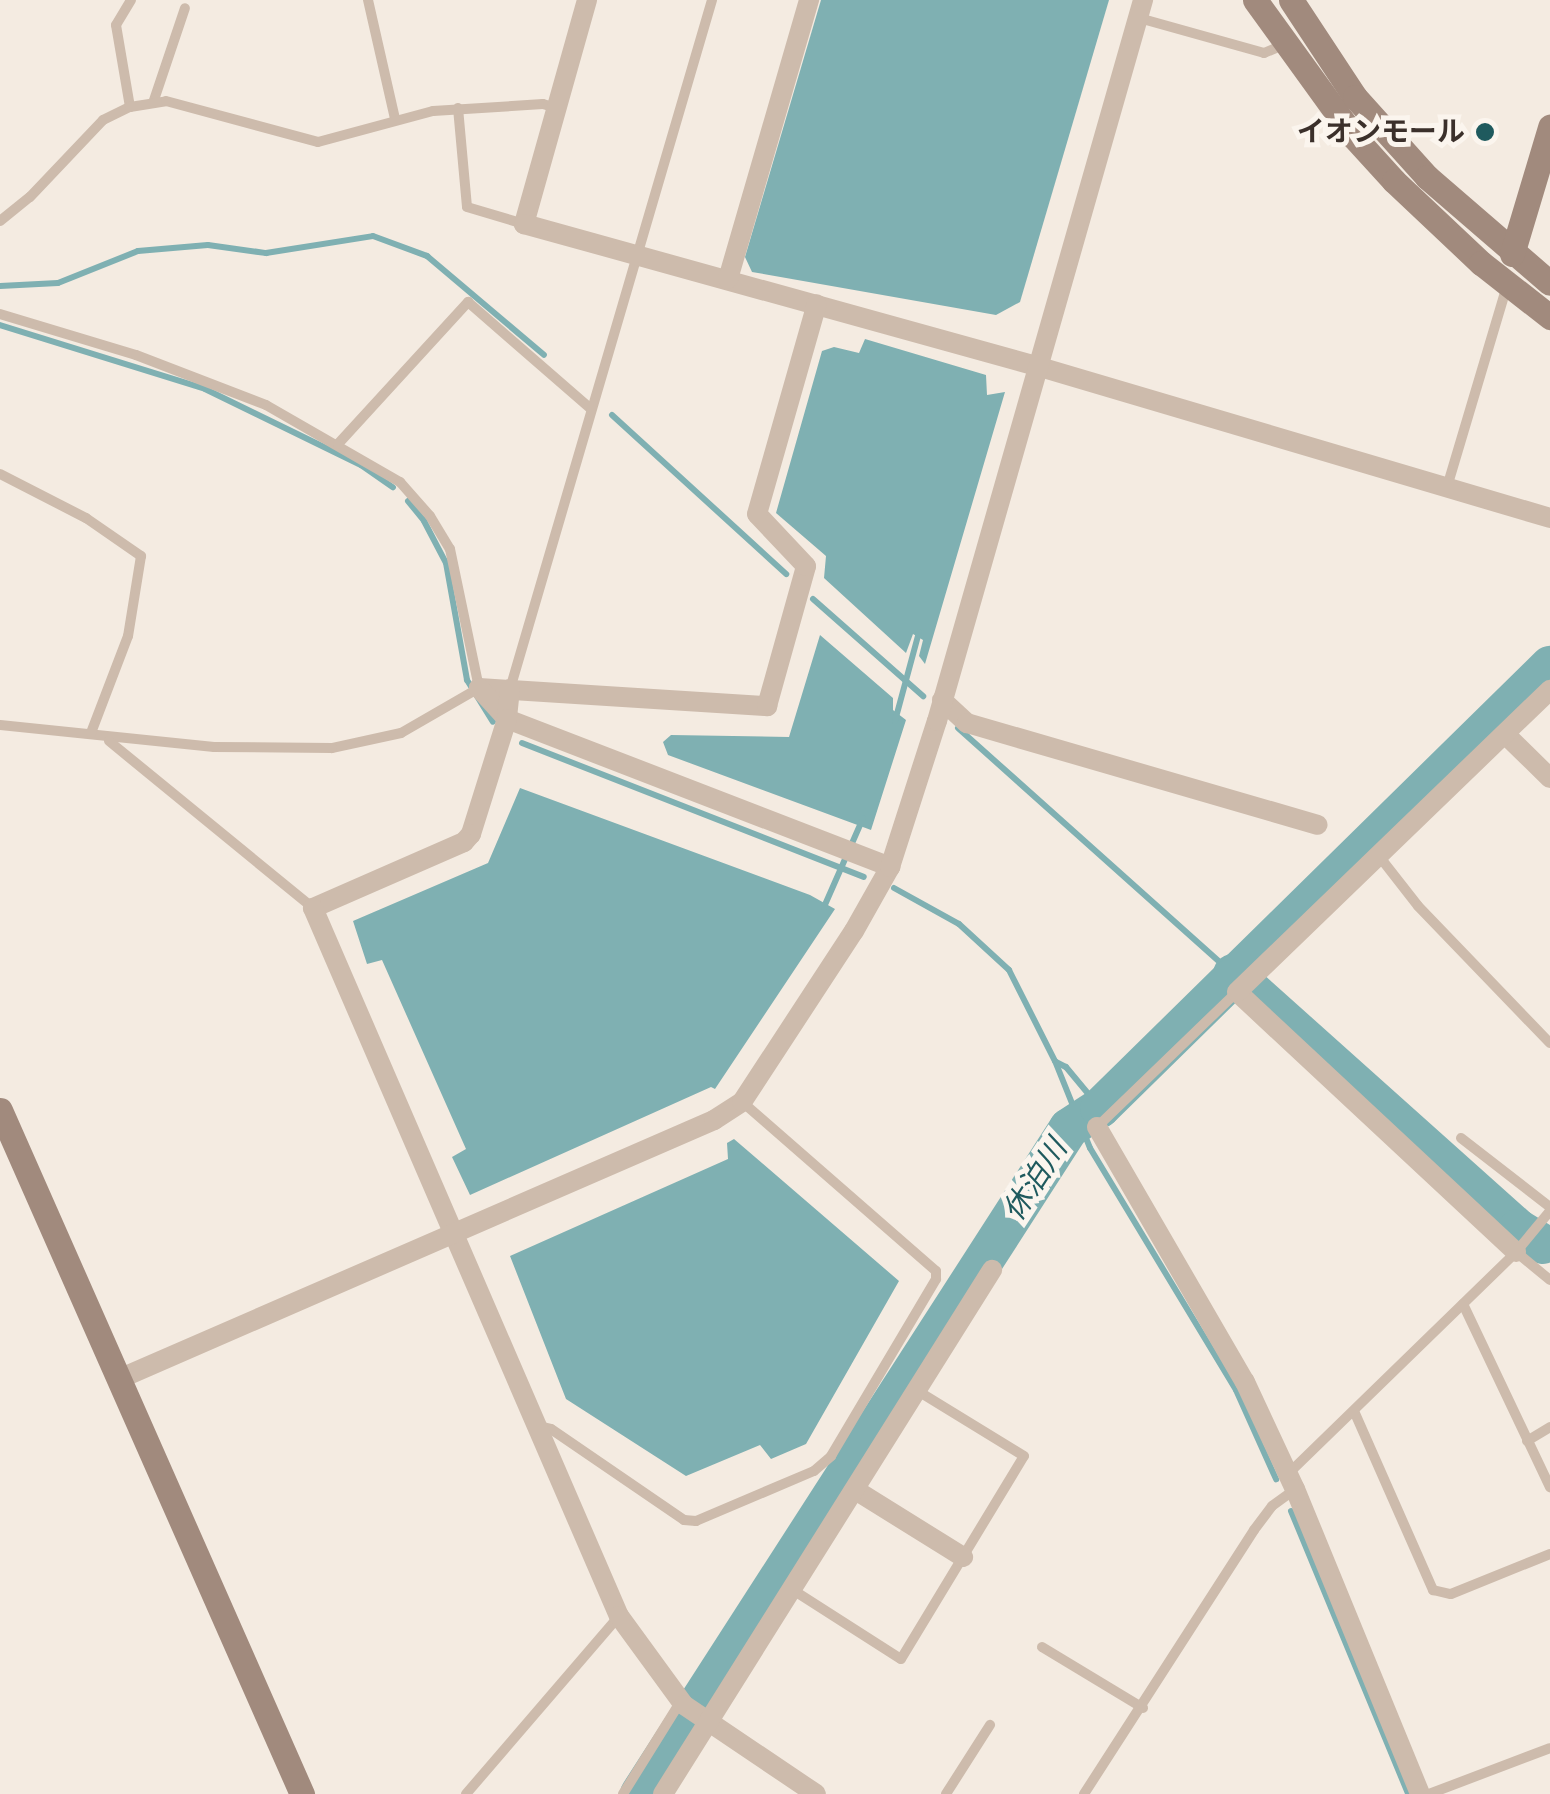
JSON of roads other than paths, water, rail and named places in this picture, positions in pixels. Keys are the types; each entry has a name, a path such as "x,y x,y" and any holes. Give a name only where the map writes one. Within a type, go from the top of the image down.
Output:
{"street":[{"path":"587,0 524,224 1040,367 1550,518"},
{"path":"728,279 809,0"},
{"path":"1255,0 1283,44 1354,137 1394,181 1508,285 1550,317"},
{"path":"1291,0 1356,96 1388,135 1440,190 1550,282"},
{"path":"119,1378 714,1120 742,1102 854,932 890,867 1040,367 1141,9"},
{"path":"1512,254 1550,126"},
{"path":"479,688 767,706 806,566 757,514 817,304"},
{"path":"479,688 507,719 890,867"},
{"path":"510,689 507,719 471,834 464,842 313,908 619,1616 682,1703 816,1794"},
{"path":"1516,1252 1237,992 1550,690"},
{"path":"942,700 968,723 1317,825"},
{"path":"1504,734 1550,778"},
{"path":"0,1110 302,1794"},
{"path":"1098,1126 1245,1382 1292,1481 1420,1794"},
{"path":"662,1794 857,1490 992,1270"},
{"path":"857,1490 963,1557"}],"lane":[{"path":"130,107 116,25 132,0"},
{"path":"368,0 395,120"},
{"path":"510,689 712,0"},
{"path":"152,103 185,8"},
{"path":"1141,9 1264,53 1283,44"},
{"path":"0,221 30,197 103,120 130,107 166,101 318,142 395,120 458,108 543,104 556,108"},
{"path":"458,108 467,207 524,224"},
{"path":"1447,487 1500,296 1508,285"},
{"path":"338,444 468,302 591,409"},
{"path":"0,314 136,355 266,406 338,444 400,482 441,532 455,567 472,671 479,688 401,733 332,748 214,748 108,740"},
{"path":"0,474 86,518 141,556 128,636 92,733"},
{"path":"0,726 57,734 92,733 108,740 313,908"},
{"path":"1379,856 1398,884 1550,1043"},
{"path":"1098,1126 1237,992"},
{"path":"540,1426 551,1429 684,1520 696,1521 814,1471 831,1456 936,1280 936,1271 742,1102"},
{"path":"1084,1794 1272,1506 1354,1412 1516,1252 1550,1210 1461,1138"},
{"path":"1516,1252 1550,1280"},
{"path":"1463,1304 1550,1487"},
{"path":"793,1590 900,1659 1024,1456 918,1392"},
{"path":"1354,1412 1433,1590 1451,1594 1550,1554"},
{"path":"1527,1441 1550,1427"},
{"path":"466,1794 619,1616"},
{"path":"1042,1646 1143,1708"},
{"path":"624,1794 682,1703"},
{"path":"946,1794 990,1725"},
{"path":"1428,1794 1550,1748"}],"water":[{"path":"821,0 1109,0 1020,302 996,315 752,272 745,257"},
{"path":"865,339 986,375 987,395 1005,392 925,664 919,656 923,640 913,634 906,653 824,578 826,556 776,513 822,351 834,347 859,353"},
{"path":"820,635 893,698 893,710 906,720 871,830 668,755 663,742 671,735 789,737"},
{"path":"520,788 810,895 835,909 715,1089 711,1087 470,1195 452,1157 466,1149 382,960 367,964 353,921 488,863"},
{"path":"734,1139 899,1281 806,1444 771,1459 760,1445 686,1476 566,1399 510,1256 728,1159 727,1143"}],"waterway":[{"path":"0,286 58,283 138,251 208,245 266,253 373,236 427,256 544,355"},
{"path":"0,325 205,389 361,465 393,487"},
{"path":"612,415 786,574"},
{"path":"408,501 424,521 446,563 467,680 493,722"},
{"path":"813,599 923,696"},
{"path":"895,721 919,632"},
{"name":"休泊川","path":"640,1794 1069,1128 1100,1108 1550,666"},
{"path":"958,728 1233,974"},
{"path":"522,743 864,877"},
{"path":"824,907 863,818"},
{"path":"894,888 959,924 1009,970 1055,1061 1090,1148 1236,1390 1276,1479"},
{"path":"1233,974 1518,1229 1543,1244"},
{"path":"1056,1062 1066,1067 1100,1108"},
{"path":"1543,1244 1550,1246"},
{"path":"1291,1511 1408,1794"}],"place":[{"name":"イオンモール","path":"1485,132"}]}
